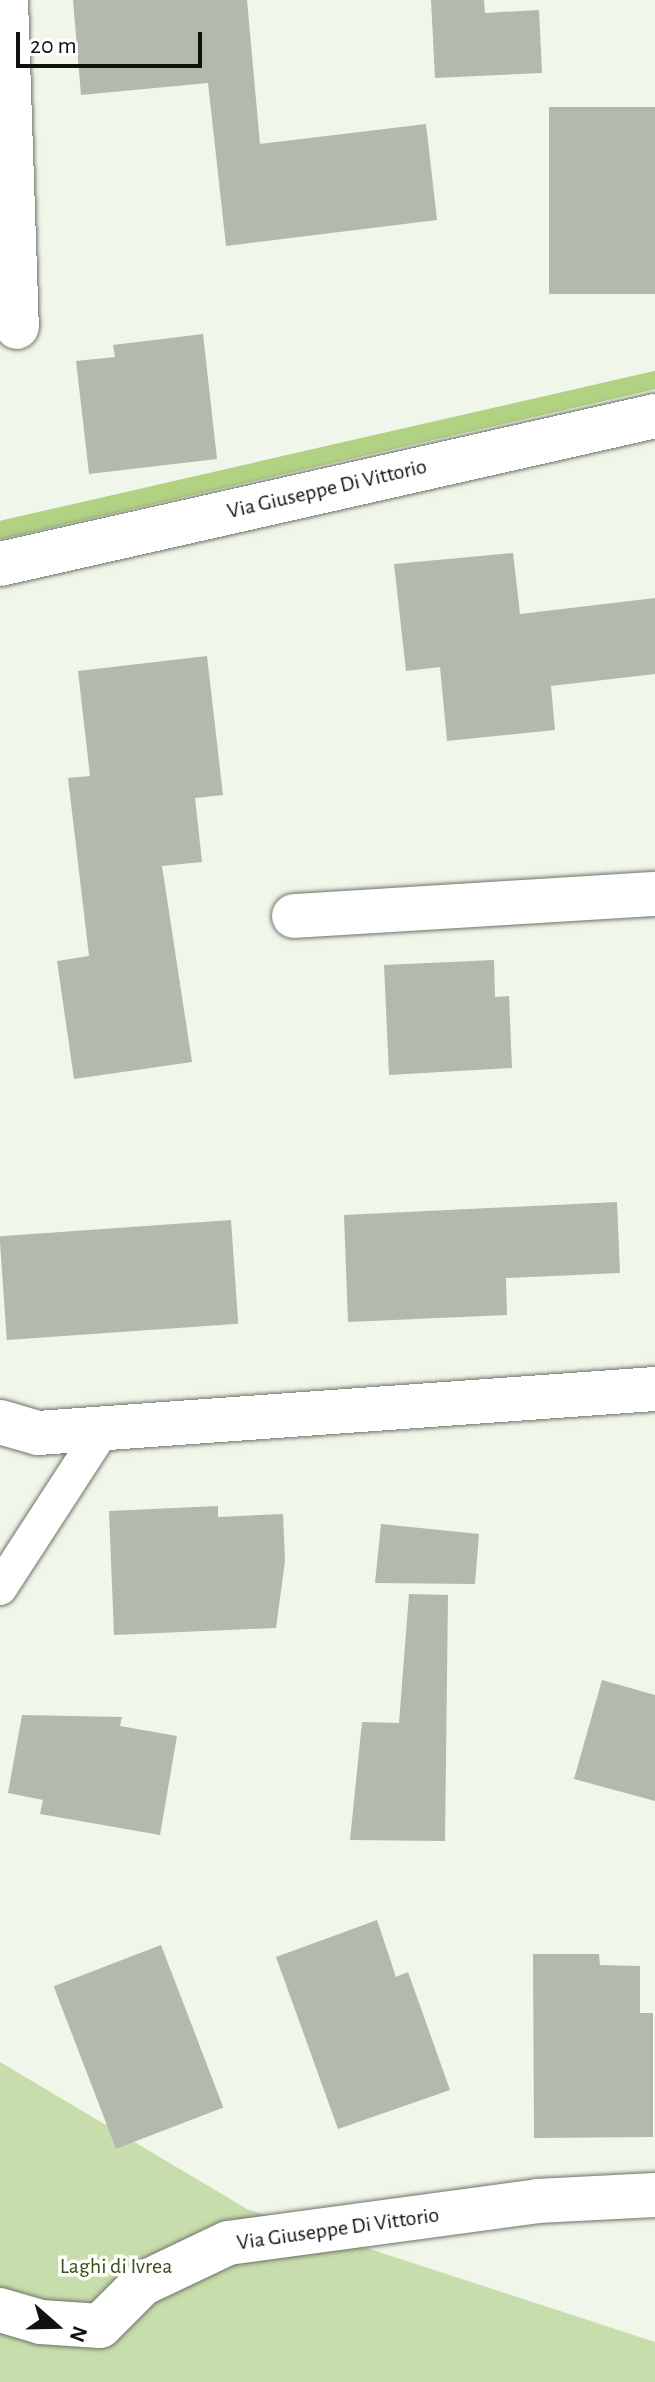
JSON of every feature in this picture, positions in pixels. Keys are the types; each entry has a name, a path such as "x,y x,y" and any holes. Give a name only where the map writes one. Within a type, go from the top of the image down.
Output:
{"street":[{"path":"6,0 17,327"},
{"name":"Via Giuseppe Di Vittorio","path":"0,564 655,416"},
{"path":"294,916 655,894"},
{"path":"0,1422 38,1433 655,1389"},
{"name":"Via Giuseppe Di Vittorio","path":"0,2310 41,2322 100,2326 142,2284 228,2243 537,2201 655,2195"}],"lane":[{"path":"0,1588 104,1428"}],"green space":[{"name":"Laghi di Ivrea","path":"0,2062 247,2209 655,2342 655,2382 0,2382"}],"building":[{"path":"73,0 247,0 260,144 426,124 437,220 226,246 208,83 81,95"},
{"path":"431,0 484,0 485,13 539,10 542,73 435,78"},
{"path":"549,107 655,107 655,294 549,294"},
{"path":"203,334 217,459 89,474 76,361 115,357 113,345"},
{"path":"513,553 520,614 655,598 655,674 551,686 555,730 447,741 440,667 406,671 394,564"},
{"path":"207,656 223,795 195,798 202,862 162,866 192,1062 74,1079 57,961 89,956 68,778 90,776 78,671"},
{"path":"494,960 495,997 509,996 512,1068 389,1075 384,965"},
{"path":"617,1202 620,1273 506,1278 507,1315 348,1322 344,1215"},
{"path":"231,1220 238,1324 7,1340 0,1236"},
{"path":"218,1506 218,1517 283,1514 285,1561 276,1628 114,1635 109,1511"},
{"path":"381,1524 479,1534 475,1584 375,1583"},
{"path":"409,1594 448,1595 445,1841 350,1840 362,1722 399,1723"},
{"path":"602,1680 655,1695 655,1801 574,1779"},
{"path":"22,1715 122,1717 120,1726 177,1736 160,1835 40,1814 43,1800 8,1793"},
{"path":"377,1920 396,1977 408,1972 450,2090 338,2129 276,1957"},
{"path":"161,1945 223,2107 116,2149 54,1986"},
{"path":"533,1954 599,1954 600,1965 640,1966 640,2013 653,2013 653,2137 534,2138"}],"waterway":[{"path":"0,530 655,380"}]}
